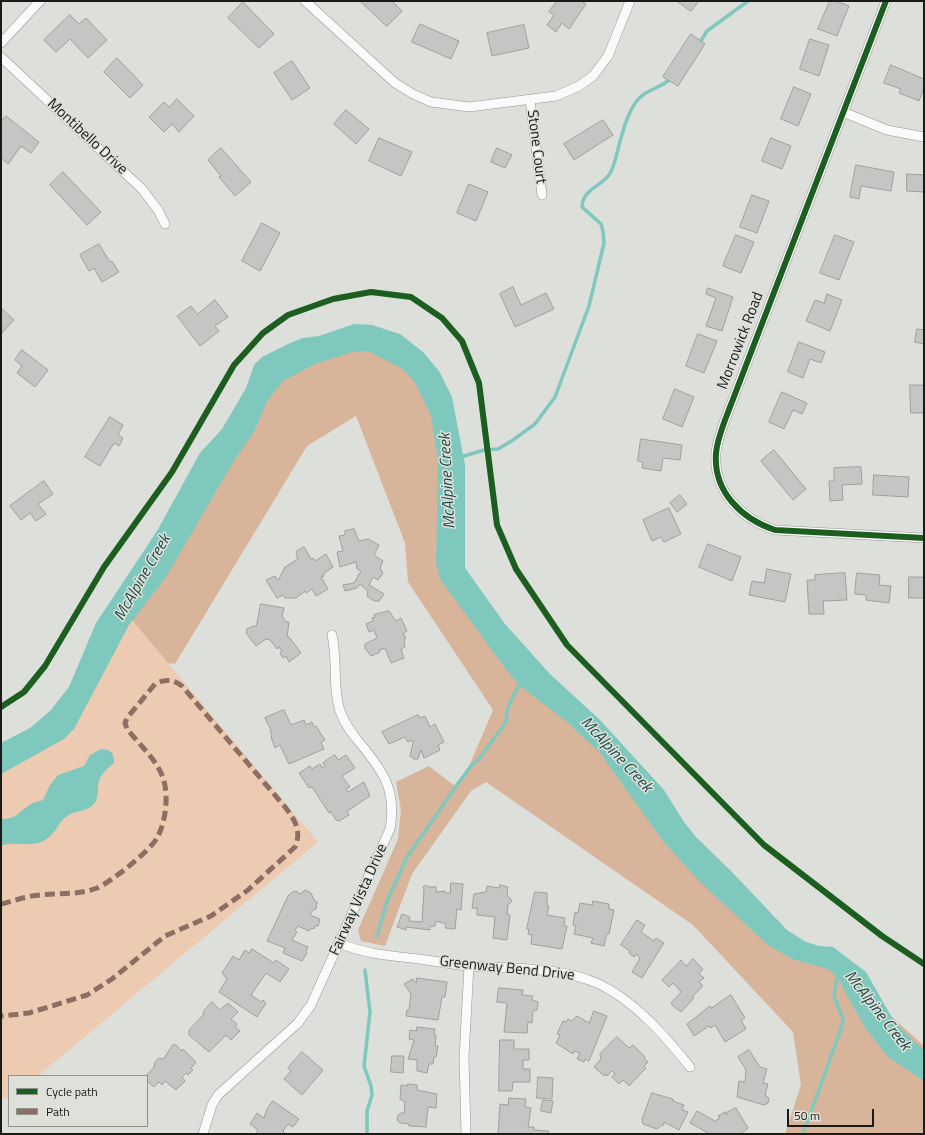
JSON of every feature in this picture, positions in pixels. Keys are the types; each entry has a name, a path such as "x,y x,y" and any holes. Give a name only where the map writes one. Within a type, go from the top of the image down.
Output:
{"street":[{"path":"1,43 40,1"},
{"path":"308,2 386,76 413,94 431,102 459,107 530,100 556,96 572,90 593,76 608,56 630,1"},
{"name":"Morrowick Road","path":"886,1 725,420 717,445 717,471 727,496 733,505 745,516 759,525 775,530 924,538"},
{"name":"Montibello Drive","path":"1,57 142,189 158,210 165,224"},
{"name":"Stone Court","path":"530,100 542,195"},
{"path":"843,112 887,130 924,137"},
{"name":"Fairway Vista Drive","path":"203,1134 212,1105 218,1095 306,1014 390,829 392,802 390,792 382,772 350,730 340,711 335,688 336,659 332,636"},
{"name":"Greenway Bend Drive","path":"339,943 369,953 469,966 556,972 582,978 599,985 630,1004 677,1051 690,1067"},
{"path":"466,1134 464,1057 469,966"}],"shaded area":[{"path":"332,347 391,352 448,413 454,590 759,918 848,977 924,1046 924,1134 785,1134 801,1085 793,1032 693,925 486,782 471,791 412,874 385,946 361,941 358,930 398,839 401,810 396,782 429,766 456,787 467,771 493,710 408,582 405,543 356,416 307,446 175,664 168,663 127,614 266,372"},
{"path":"127,614 318,842 39,1075 8,1075 8,1099 1,1098 1,755 35,742"}],"water":[{"name":"McAlpine Creek","path":"354,324 372,325 400,334 423,352 439,371 452,397 465,465 465,568 505,624 550,674 600,720 664,790 684,822 696,837 732,872 787,930 806,942 819,946 833,947 866,972 894,1021 915,1043 924,1049 924,1081 888,1057 864,1026 837,977 828,969 792,959 768,945 699,881 663,841 600,753 566,721 519,685 505,668 440,579 436,563 438,459 431,416 416,384 403,369 368,351 352,352 315,364 283,381 267,401 255,430 232,464 166,577 129,625 74,729 64,739 1,774 1,743 30,728 50,711 69,687 96,623 157,531 200,453 222,429 246,388 254,365 262,357 290,343 303,338 319,336"},
{"path":"101,749 111,752 114,763 103,773 100,779 96,801 93,805 87,809 67,816 50,836 41,842 1,846 1,819 11,818 32,803 43,800 50,785 58,775 84,766 90,755"}],"building":[{"path":"360,1 392,1 402,11 387,26"},
{"path":"557,1 581,1 586,4 569,29 562,23 556,32 547,25 554,15 549,12"},
{"path":"677,1 699,1 691,11"},
{"path":"830,1 836,1 849,6 837,36 818,29"},
{"path":"243,2 274,34 259,48 228,18"},
{"path":"70,15 79,24 86,18 107,40 88,58 70,39 56,52 44,40"},
{"path":"420,24 459,41 451,59 412,42"},
{"path":"524,25 529,48 492,56 487,33"},
{"path":"691,34 705,44 678,86 663,77"},
{"path":"810,39 829,45 819,76 800,69"},
{"path":"117,58 143,85 130,98 104,72"},
{"path":"292,61 310,88 292,100 274,73"},
{"path":"891,65 924,79 924,87 919,101 899,93 901,89 884,83"},
{"path":"794,87 811,94 798,126 781,119"},
{"path":"177,99 194,116 179,132 172,124 164,132 149,117 164,102 169,107"},
{"path":"346,110 369,129 356,144 334,124"},
{"path":"6,116 39,142 31,153 21,146 8,164 1,158 1,122"},
{"path":"603,120 613,135 574,160 564,144"},
{"path":"379,138 412,152 401,176 369,161"},
{"path":"771,138 791,146 782,169 762,161"},
{"path":"221,148 251,182 235,196 219,177 221,176 208,160"},
{"path":"497,148 512,155 505,168 491,162"},
{"path":"856,165 894,172 891,191 861,186 859,199 850,197"},
{"path":"63,172 101,212 87,225 50,185"},
{"path":"907,174 924,175 924,192 907,191"},
{"path":"469,184 488,192 476,221 457,213"},
{"path":"752,195 769,201 757,233 740,227"},
{"path":"262,223 280,233 260,271 242,261"},
{"path":"736,235 754,242 741,273 723,266"},
{"path":"835,235 854,242 839,280 820,273"},
{"path":"99,244 110,262 112,261 119,272 102,282 94,268 89,271 80,255"},
{"path":"513,287 521,305 546,293 554,309 515,327 500,294"},
{"path":"708,288 733,297 722,331 706,326 716,298 706,294"},
{"path":"827,294 842,300 830,331 806,321 815,300 824,303"},
{"path":"215,300 228,317 215,326 219,331 200,346 177,316 191,306 197,314"},
{"path":"1,308 14,320 1,334"},
{"path":"917,329 924,330 924,344 915,342"},
{"path":"698,334 717,341 704,373 686,366"},
{"path":"799,342 825,352 821,363 810,359 803,378 788,372"},
{"path":"22,350 48,370 35,387 17,373 22,366 15,360"},
{"path":"910,385 924,385 924,413 911,413"},
{"path":"675,389 694,397 682,427 663,419"},
{"path":"782,392 807,403 802,414 793,410 784,429 769,422"},
{"path":"110,417 123,425 118,435 123,438 119,446 114,443 100,466 85,457"},
{"path":"641,439 682,445 680,460 663,458 661,471 642,468 643,462 638,461"},
{"path":"774,450 806,489 793,500 761,461"},
{"path":"861,467 862,484 842,485 843,500 830,501 829,481 834,481 834,468"},
{"path":"874,475 909,477 908,497 873,495"},
{"path":"44,481 53,494 38,504 46,514 36,521 30,513 21,520 10,506"},
{"path":"680,495 687,504 677,512 670,503"},
{"path":"669,508 681,534 664,542 661,537 652,541 643,520"},
{"path":"354,529 359,541 368,539 379,545 374,555 383,561 380,568 383,573 378,580 373,577 369,585 384,594 379,601 374,601 367,596 368,591 360,584 357,588 345,591 343,585 354,583 361,571 357,569 356,562 340,567 337,552 343,551 339,536 345,535 345,531"},
{"path":"708,544 741,557 732,581 699,567"},
{"path":"304,547 311,559 313,558 315,561 326,554 333,567 321,577 328,589 316,596 312,589 306,593 305,591 296,598 285,598 283,595 277,598 266,580 275,576 277,580 279,579 285,567 298,559 296,554 297,551"},
{"path":"767,569 791,574 785,602 749,595 752,581 764,583"},
{"path":"845,573 847,600 823,601 824,614 809,614 807,580 815,580 815,575"},
{"path":"857,573 880,575 879,585 891,586 889,603 866,600 866,595 855,594"},
{"path":"909,577 924,577 924,598 909,598"},
{"path":"261,604 284,608 282,616 286,622 289,622 287,637 289,637 301,653 289,662 286,656 283,658 279,647 277,649 270,640 266,639 256,646 246,633 247,629 256,626"},
{"path":"389,611 396,621 401,618 407,631 403,633 406,638 404,639 405,647 401,649 404,658 391,663 385,648 379,650 380,652 371,656 365,648 365,644 377,638 374,630 369,632 366,624 373,621 372,618 375,617 374,615"},
{"path":"284,710 291,725 304,720 306,725 312,722 314,727 316,726 325,740 321,742 324,749 289,764 280,745 275,748 271,737 271,730 265,718"},
{"path":"418,715 420,718 425,716 430,727 435,724 444,742 438,745 440,750 424,758 421,750 418,759 414,759 410,756 413,743 412,740 408,742 405,737 389,744 382,732"},
{"path":"335,755 338,760 346,755 355,768 342,776 350,787 346,789 348,792 364,782 370,796 347,811 349,815 339,821 336,820 330,811 329,813 312,787 309,788 299,773 310,766 312,769 320,764 322,768 325,766 323,763"},
{"path":"451,883 463,884 461,910 457,909 455,929 445,928 446,924 436,921 435,926 430,926 430,930 406,927 406,930 397,927 402,914 410,917 409,921 422,922 423,887 426,885 428,887 436,887 436,892 445,891 445,893 450,893"},
{"path":"500,885 508,887 507,895 512,901 508,905 507,914 510,915 507,940 493,938 495,917 477,915 477,908 472,908 474,894 486,892 487,886 499,888"},
{"path":"306,890 311,893 314,900 317,902 316,909 312,911 310,915 320,919 318,926 315,926 314,929 311,928 309,931 298,926 295,930 297,932 292,940 308,947 307,953 302,961 283,953 285,948 267,941 288,896 294,891 297,891 299,894"},
{"path":"535,892 547,893 547,906 549,906 547,915 565,918 564,926 567,926 562,949 531,944 532,935 528,934 529,929 527,929"},
{"path":"593,901 609,904 609,909 614,910 609,934 607,933 604,946 591,943 593,938 574,934 576,926 573,925 575,912 578,913 580,903 592,905"},
{"path":"637,920 645,925 641,932 654,941 656,938 664,943 642,978 632,972 640,958 636,954 634,957 629,953 630,951 621,945"},
{"path":"252,949 274,963 276,960 289,969 280,982 266,973 251,995 261,1002 263,1000 266,1003 257,1017 219,992 227,979 222,973 233,956 239,960 245,950 249,953"},
{"path":"693,959 703,969 699,974 704,978 699,982 703,986 681,1012 671,1003 681,992 673,983 669,987 662,980 681,960 686,966"},
{"path":"417,978 447,982 445,997 442,997 438,1020 406,1016 407,1010 409,1010 411,994 404,984 413,979 416,983"},
{"path":"499,988 523,990 522,995 533,996 532,1000 538,1002 537,1010 533,1011 532,1023 528,1022 527,1033 504,1032 507,1003 497,1002"},
{"path":"731,995 745,1018 741,1020 746,1029 725,1042 715,1025 711,1028 709,1026 694,1036 687,1024 710,1006 711,1008"},
{"path":"212,1002 220,1010 228,1003 238,1012 231,1019 237,1024 235,1027 240,1031 231,1040 226,1035 209,1052 189,1035 189,1030 204,1014 203,1012"},
{"path":"594,1011 607,1016 589,1061 585,1059 584,1062 577,1059 580,1053 574,1051 573,1054 556,1043 560,1035 557,1034 563,1021 566,1022 568,1019 571,1021 577,1016 589,1023"},
{"path":"417,1027 435,1029 435,1046 438,1046 436,1057 434,1057 433,1064 429,1064 427,1073 417,1071 417,1060 408,1059 414,1040 409,1039 410,1030 416,1031"},
{"path":"617,1037 629,1048 633,1045 648,1062 644,1066 646,1068 629,1086 623,1080 619,1084 612,1077 615,1073 612,1071 607,1076 606,1074 604,1076 594,1067 601,1059 600,1054"},
{"path":"500,1040 514,1040 514,1049 529,1049 529,1060 523,1060 523,1069 530,1069 530,1082 513,1082 512,1091 499,1091"},
{"path":"173,1045 176,1045 182,1051 183,1049 196,1062 191,1068 193,1070 188,1075 186,1073 182,1077 185,1081 176,1090 165,1081 162,1085 159,1082 154,1087 148,1082 147,1075 154,1067 155,1062 159,1058 163,1059"},
{"path":"749,1050 760,1067 767,1069 763,1083 768,1084 765,1095 769,1098 768,1103 764,1105 737,1097 739,1081 745,1082 746,1070 738,1057"},
{"path":"302,1052 323,1070 302,1095 284,1079 291,1071 288,1068"},
{"path":"392,1056 404,1056 403,1073 391,1072"},
{"path":"538,1077 553,1078 552,1099 537,1098"},
{"path":"408,1084 417,1085 417,1090 437,1094 436,1108 428,1107 426,1127 409,1126 409,1124 400,1123 397,1120 398,1115 404,1113 405,1102 400,1099 401,1085 407,1086"},
{"path":"652,1093 673,1099 673,1101 684,1105 682,1110 688,1112 679,1130 664,1122 664,1125 657,1129 643,1124 642,1120"},
{"path":"509,1098 526,1099 525,1107 531,1108 528,1127 534,1127 534,1130 549,1131 548,1134 498,1134 500,1104 508,1105"},
{"path":"543,1100 553,1101 551,1113 541,1111"},
{"path":"273,1101 299,1119 293,1127 288,1124 283,1131 286,1134 256,1134 258,1130 250,1124 257,1113 264,1118 267,1109"},
{"path":"736,1108 748,1128 741,1134 710,1134 690,1123 697,1111 715,1121 720,1118 718,1116 725,1112 727,1115 726,1113"}],"waterway":[{"path":"699,44 707,31 748,1"},
{"name":"McAlpine Creek","path":"459,455 464,456 484,450 498,449 513,440 535,424 555,397 589,306 604,243 601,224 582,207 583,201 585,196 611,172 625,124 636,102 644,94 663,85 671,78"},
{"path":"377,936 387,901 407,857 459,782 471,766 479,759 507,720 506,715 510,703 521,681"},
{"path":"365,970 370,1012 364,1066 371,1086 372,1095 367,1111 367,1134"},
{"name":"McAlpine Creek","path":"803,1134 842,1026 843,1019 834,996 838,973"}],"marked path":[{"path":"1,904 25,897 47,894 76,893 97,888 130,866 153,844 163,824 166,808 165,785 157,765 127,729 125,723 127,718 155,684 162,681 169,680 182,686 285,807 292,816 298,831 295,847 248,890 211,916 165,936 112,979 87,995 29,1013 1,1016"}],"cycle path":[{"path":"886,1 725,420 717,445 716,467 719,480 732,502 751,519 775,530 924,538"},
{"path":"1,707 24,692 45,666 104,567 172,472 234,365 263,333 288,315 333,299 371,292 411,297 442,318 462,341 479,383 497,525 516,569 567,645 764,845 882,936 924,964"}]}
